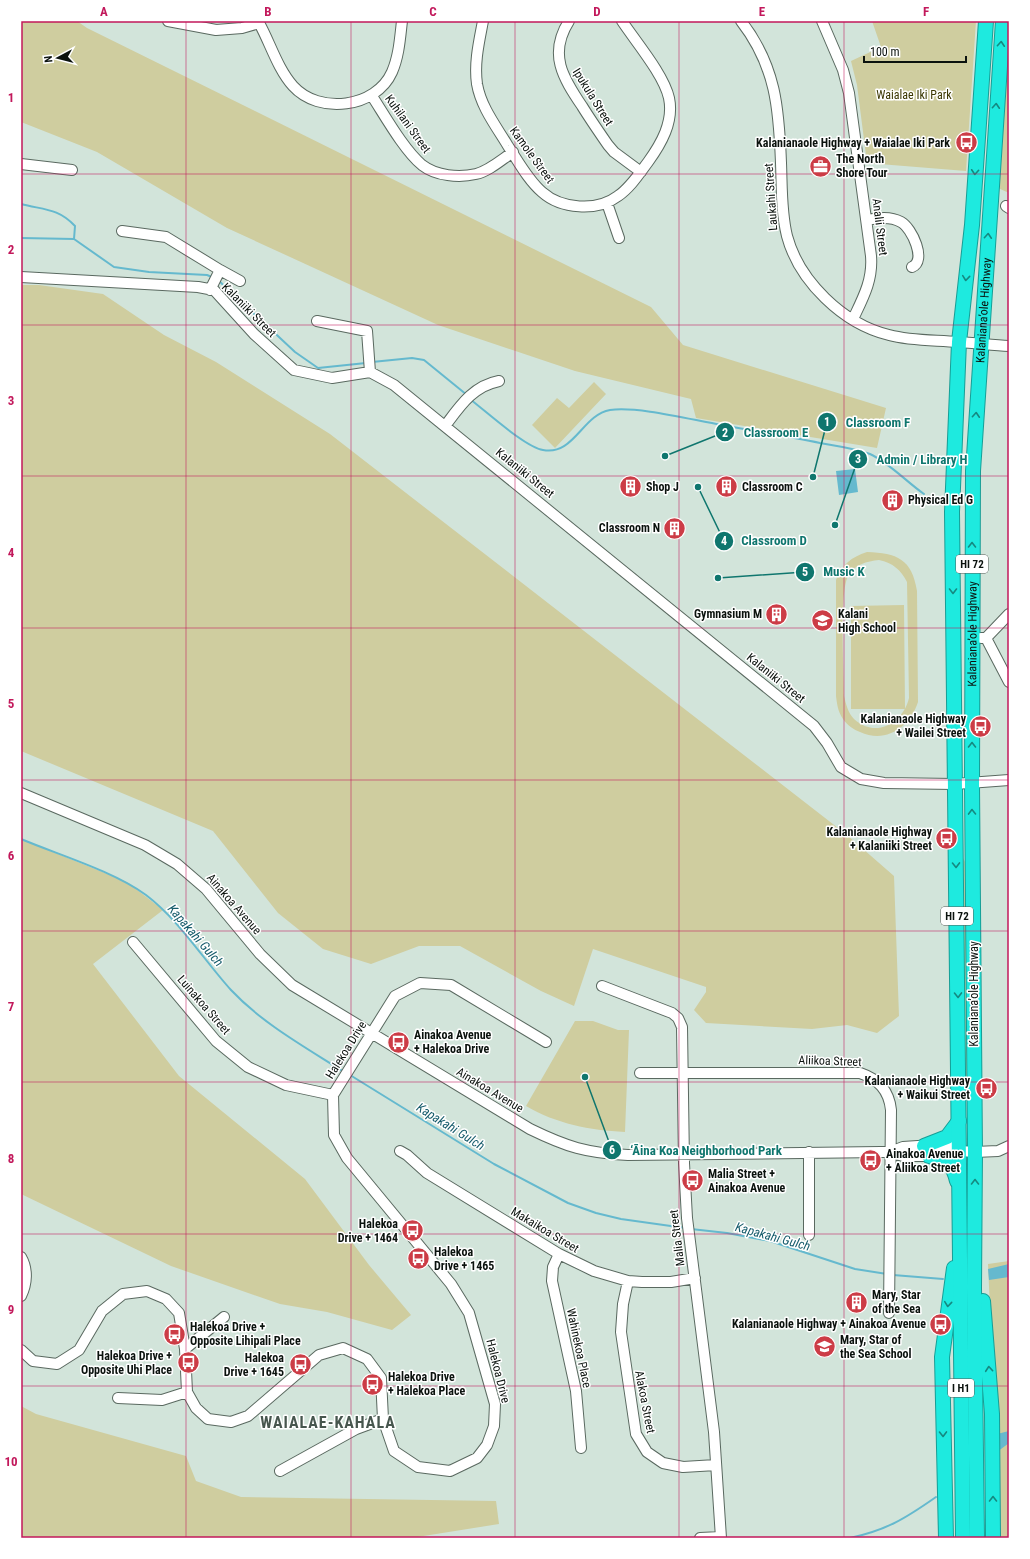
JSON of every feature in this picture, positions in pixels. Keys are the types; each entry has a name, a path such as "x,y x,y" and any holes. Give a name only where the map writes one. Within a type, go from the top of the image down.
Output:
{"highway":[{"name":"Kalaniana’ole Highway","path":"960,1151 952,512 959,342 972,225 986,21"},
{"name":"Kalaniana’ole Highway","path":"976,1152 972,784 980,638 973,472 1003,21"},
{"path":"960,1191 955,1173 949,1163 926,1151 947,1137 959,1123 975,1092"},
{"name":"I H1","path":"960,1151 963,1538"},
{"name":"I H1","path":"976,1152 974,1288 977,1538"},
{"path":"975,1212 992,1414 993,1538"},
{"path":"946,1538 942,1357 950,1290 960,1238"}],"street":[{"path":"168,21 216,30 242,28 259,22 283,72 293,86 305,96 316,101 336,103 356,101 372,96 383,86 392,72 400,48 402,21"},
{"name":"Kamole Street","path":"483,21 476,65 478,89 489,116 512,152 537,187 548,196 564,204 580,206 607,203"},
{"name":"Ipukula Street","path":"569,21 560,49 561,67 565,80 608,145 614,152 641,172"},
{"path":"619,238 607,203 626,189 641,172 662,142 670,110 669,99 662,80 622,21"},
{"name":"Laukahi Street","path":"741,21 752,35 763,56 777,103 782,199 787,236 794,255 805,274 836,307 853,319 888,335 981,345 1009,346"},
{"name":"Analii Street","path":"822,21 843,70 849,93 872,256 871,276 867,290 853,319"},
{"name":"Kuhilani Street","path":"372,96 410,151 423,165 437,172 457,176 476,174 512,152"},
{"path":"21,164 72,170"},
{"path":"867,220 892,218 902,222 910,230 915,239 918,259 916,264 912,267"},
{"path":"122,231 166,237 215,279 240,281"},
{"name":"Kalaniiki Street","path":"21,277 198,287 215,279"},
{"name":"Kalaniiki Street","path":"215,279 214,290 254,334 294,370 332,378 370,372 394,385 814,726 827,743 841,767 861,779 884,783 972,784 1009,780"},
{"path":"317,321 367,331 370,372"},
{"path":"445,426 476,390 489,383 499,381"},
{"path":"1009,614 980,638 1009,682"},
{"name":"Ainakoa Avenue","path":"21,793 145,845 177,864 206,889 280,976 304,993 530,1129 560,1144 578,1150 610,1154 890,1152 903,1156 926,1151 998,1151 1009,1146"},
{"name":"Luinakoa Street","path":"133,942 216,1041 248,1067 286,1085 333,1095"},
{"name":"Halekoa Drive","path":"21,1350 33,1361 58,1364 79,1350 102,1311 123,1294 147,1292 166,1299 179,1313 185,1349 187,1392 196,1408 208,1419 231,1422 248,1416 319,1355 343,1348 367,1359 381,1378 383,1419 394,1451 418,1467 450,1471 477,1458 487,1445 494,1426 495,1404 469,1313 451,1284 347,1158 334,1136 333,1095 395,996 420,982 451,985 546,1042"},
{"name":"Malia Street","path":"602,986 672,1012 678,1018 682,1033 684,1153 687,1218 710,1394 721,1538"},
{"name":"Aliikoa Street","path":"640,1073 850,1073 868,1076 881,1084 888,1098 891,1110 889,1312"},
{"name":"Makaikoa Street","path":"400,1151 407,1155 427,1173 559,1254 594,1272 628,1281 658,1283 695,1278"},
{"path":"809,1152 809,1235"},
{"name":"Wahinekoa Place","path":"559,1254 553,1267 552,1281 576,1391 581,1448"},
{"path":"21,1257 25,1264 25,1287 21,1296"},
{"name":"Alakoa Street","path":"628,1281 623,1304 621,1332 636,1434 647,1452 663,1463 683,1468 716,1465"},
{"path":"185,1349 224,1317"},
{"path":"118,1398 162,1400 187,1392"},
{"path":"280,1471 356,1429 383,1419"},
{"path":"700,1538 721,1538"}],"green space":[{"path":"21,21 77,21 87,28 651,307 683,345 886,408 877,448 696,418 691,399 575,371 438,325 227,228 97,152 21,122"},
{"name":"Waialae Iki Park","path":"872,21 976,21 966,171 867,163 857,85 851,61 881,47"},
{"path":"1007,68 1009,68 1009,193 998,188"},
{"path":"21,285 39,285 103,294 164,335 216,362 330,434 847,835 894,876 899,1016 877,1033 847,1025 812,1029 706,1023 694,1010 706,992 706,987 593,949 574,1006 541,991 460,946 419,946 371,964 323,949 278,913 213,831 21,751"},
{"path":"594,382 606,394 555,448 532,425 557,398 569,408"},
{"path":"867,552 895,556 907,565 915,580 917,591 918,702 909,719 903,726 896,731 879,736 870,735 853,729 840,714 836,696 836,580 844,566 861,554","holes":["879,560 896,568 907,582 909,698 906,707 895,721 879,728 871,728 862,725 852,717 844,696 843,616 845,585 848,576 857,566 870,561"]},
{"path":"904,605 905,709 851,709 851,606"},
{"path":"21,839 127,882 163,910 93,964 179,1076 305,1179 369,1265 411,1315 392,1330 327,1312 280,1304 171,1266 21,1194"},
{"path":"963,858 967,866 969,1088 967,1094 964,1077"},
{"path":"575,1021 593,1021 618,1030 629,1030 625,1132 586,1128 561,1122 526,1106"},
{"path":"1009,1261 1009,1538 997,1538 988,1264"},
{"path":"21,1406 36,1414 186,1456 196,1481 241,1497 496,1501 499,1524 411,1538 21,1538"}],"water":[{"path":"855,469 858,492 839,495 836,471"},
{"path":"1009,1264 1009,1277 989,1280 988,1269"},
{"path":"1009,1431 1009,1443 997,1452 997,1434"}],"waterway":[{"path":"21,204 50,210 63,216 75,226 74,239"},
{"path":"21,238 74,239 114,267 149,272 207,275 212,277"},
{"path":"218,280 295,352 318,368 366,363"},
{"path":"372,362 412,358 424,360 467,395"},
{"path":"471,400 526,443 543,450 554,450 563,447 600,413 610,410 635,410 665,414 845,447 864,452 884,462 924,494"},
{"name":"Kapakahi Gulch","path":"21,839 118,878 146,895 180,928 231,990 243,1002 285,1034 344,1072"},
{"name":"Kapakahi Gulch","path":"350,1075 494,1164 568,1203 596,1213 621,1219 685,1228"},
{"name":"Kapakahi Gulch","path":"691,1229 727,1233 770,1241 855,1269 887,1274"},
{"name":"Kapakahi Gulch","path":"893,1275 943,1279"},
{"path":"850,1538 886,1527 915,1511 936,1497"}],"place":[{"name":"Kalanianaole Highway + Waialae Iki Park","path":"966,143"},
{"name":"The North Shore Tour","path":"820,166"},
{"name":"Classroom E","path":"665,456"},
{"name":"Classroom F","path":"813,477"},
{"name":"Shop J","path":"631,487"},
{"name":"Classroom D","path":"698,487"},
{"name":"Classroom C","path":"727,487"},
{"name":"Physical Ed G","path":"893,500"},
{"name":"Admin / Library H","path":"835,525"},
{"name":"Classroom N","path":"675,528"},
{"name":"Music K","path":"718,578"},
{"name":"Gymnasium M","path":"777,614"},
{"name":"Kalani High School","path":"822,621"},
{"name":"Kalanianaole Highway + Wailei Street","path":"981,726"},
{"name":"Kalanianaole Highway + Kalaniiki Street","path":"947,839"},
{"name":"Ainakoa Avenue + Halekoa Drive","path":"399,1042"},
{"name":"‘Āina Koa Neighborhood Park","path":"585,1077"},
{"name":"Kalanianaole Highway + Waikui Street","path":"986,1088"},
{"name":"Ainakoa Avenue + Aliikoa Street","path":"871,1161"},
{"name":"Malia Street + Ainakoa Avenue","path":"693,1181"},
{"name":"Halekoa Drive + 1464","path":"413,1231"},
{"name":"Halekoa Drive + 1465","path":"419,1259"},
{"name":"Mary, Star of the Sea","path":"857,1302"},
{"name":"Kalanianaole Highway + Ainakoa Avenue","path":"941,1324"},
{"name":"Halekoa Drive + Opposite Lihipali Place","path":"174,1334"},
{"name":"Mary, Star of the Sea School","path":"824,1347"},
{"name":"Halekoa Drive + Opposite Uhi Place","path":"188,1363"},
{"name":"Halekoa Drive + 1645","path":"300,1365"},
{"name":"Halekoa Drive + Halekoa Place","path":"373,1384"}],"district":[{"name":"WAIALAE-KAHALA","path":"328,1422"}]}
